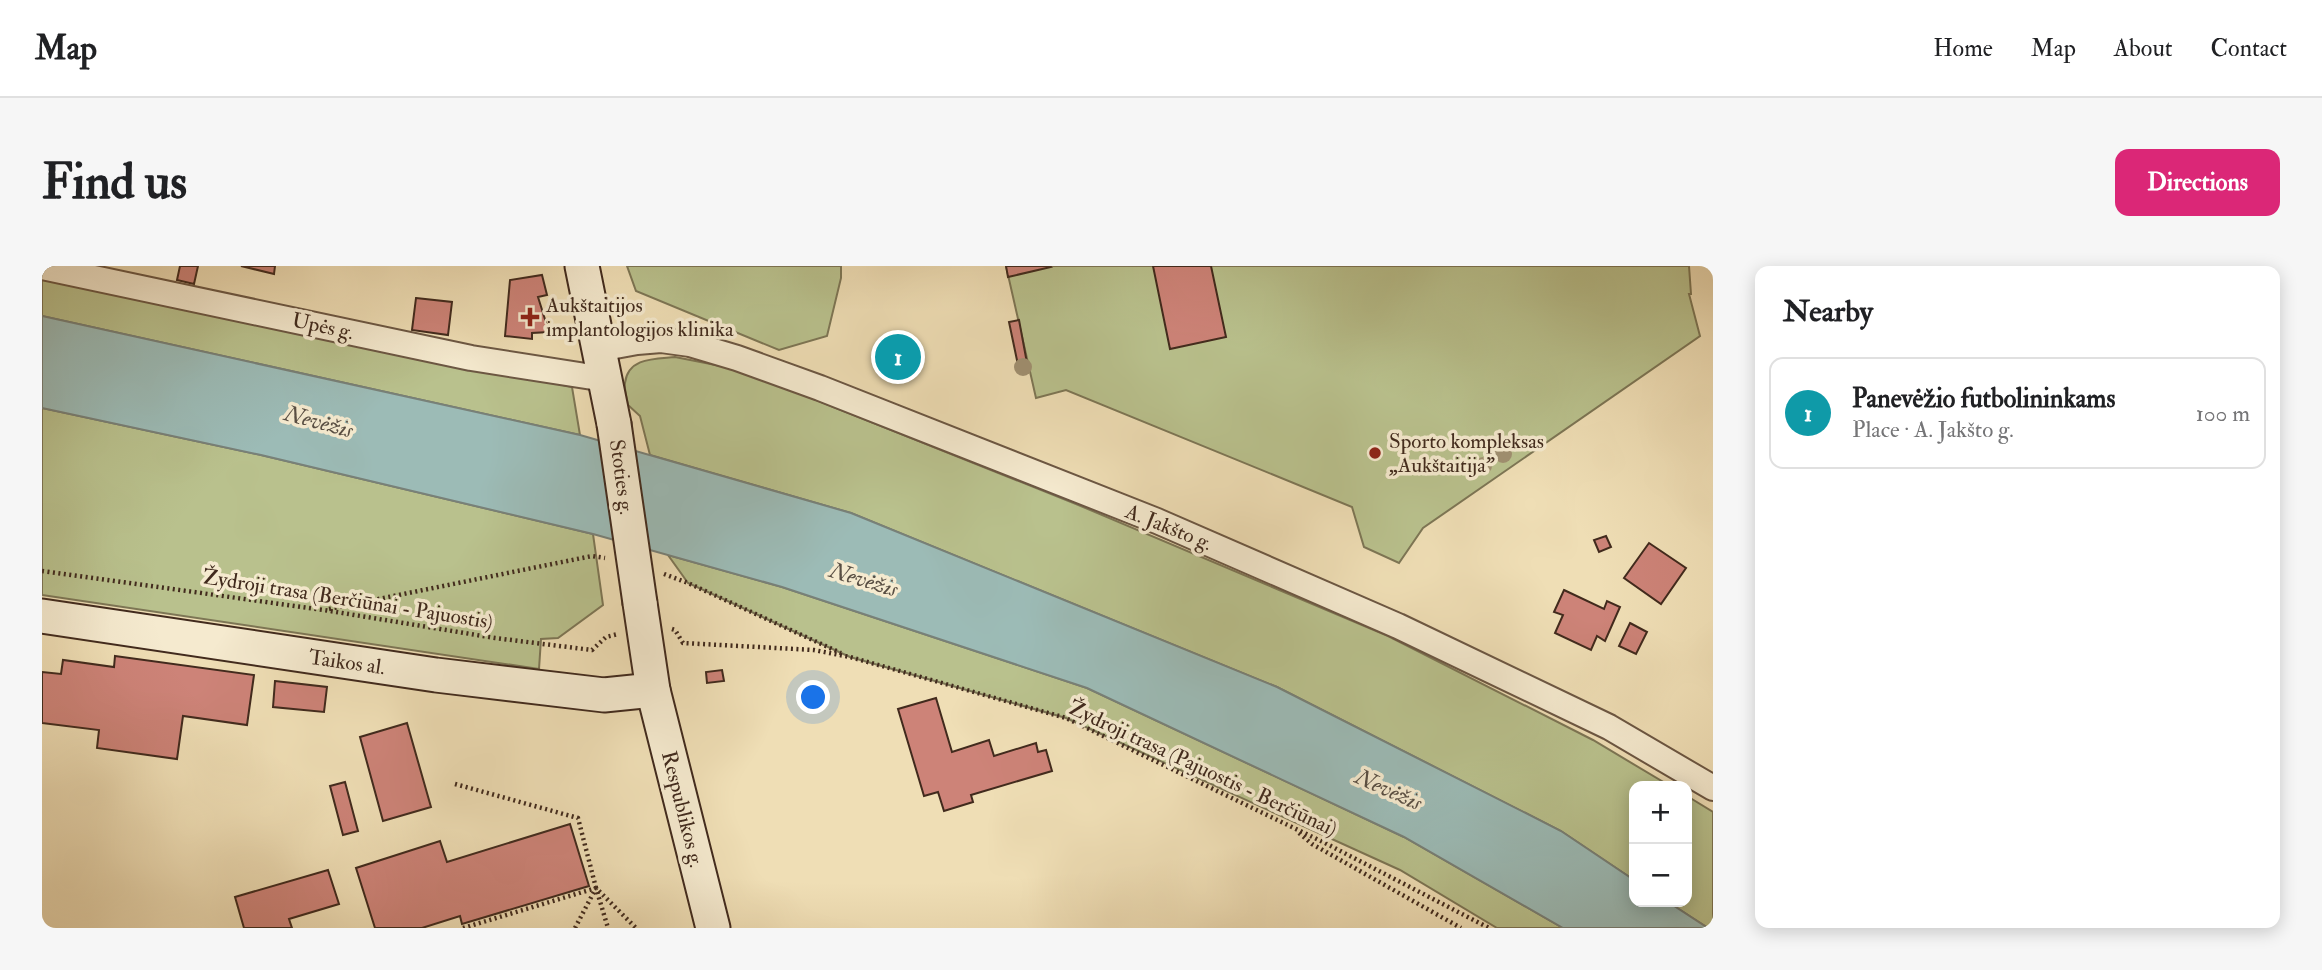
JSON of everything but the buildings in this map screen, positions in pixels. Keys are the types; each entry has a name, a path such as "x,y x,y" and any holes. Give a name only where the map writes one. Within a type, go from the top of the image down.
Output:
{"main road":[{"name":"Stoties g.","path":"582,266 614,424 653,690"},
{"name":"Taikos al.","path":"42,616 436,675 604,695 653,690"},
{"name":"Respublikos g.","path":"653,690 713,928"}],"street":[{"name":"Upės g.","path":"42,267 471,358 602,364"},
{"name":"A. Jakšto g.","path":"602,364 637,342 661,340 690,344 763,366 1157,521 1343,601 1609,727 1713,788"}],"path":[{"path":"324,610 592,556"},
{"name":"Žydroji trasa (Berčiūnai - Pajuostis)","path":"42,571 592,650 606,637 642,616"},
{"path":"688,583 850,657"},
{"path":"642,616 675,629 683,643 814,650 850,657"},
{"name":"Žydroji trasa (Pajuostis - Berčiūnai)","path":"850,657 1066,718 1295,829 1489,928"},
{"path":"455,784 578,818 608,928"},
{"path":"1295,829 1312,844 1461,928"},
{"path":"463,928 596,888"},
{"path":"575,928 596,888"},
{"path":"596,888 636,928"}],"green space":[{"path":"627,266 841,266 841,278 827,336 779,350 636,291"},
{"name":"Sporto kompleksas „Aukštaitija”","path":"1006,266 1689,266 1689,294 1700,336 1423,528 1399,563 1364,547 1352,507 1066,390 1036,398"},
{"path":"42,270 236,315 572,387 580,435 42,316"},
{"path":"675,357 741,370 1076,504 1388,636 1593,740 1662,781 1629,781 1629,877 1561,831 1277,687 851,513 650,455 640,416 628,405 625,383 631,368 652,359"},
{"path":"42,408 261,455 593,534 603,605 558,638 541,639 539,669 42,595"},
{"path":"668,555 782,587 1087,688 1404,837 1563,928 1497,928 1400,870 1066,718 850,657 688,583"},
{"path":"1692,799 1713,812 1713,928 1708,928 1676,907 1692,907"}],"water":[{"name":"Nevėžis","path":"42,316 580,435 851,513 1277,687 1561,831 1629,877 1629,907 1676,907 1708,928 1563,928 1404,837 1087,688 782,587 593,534 261,455 42,408"}],"place":[{"name":"Aukštaitijos implantologijos klinika","path":"530,317"},
{"name":"Panevėžio futbolininkams","path":"898,357"},
{"name":"Sporto kompleksas „Aukštaitija”","path":"1375,453"}]}
